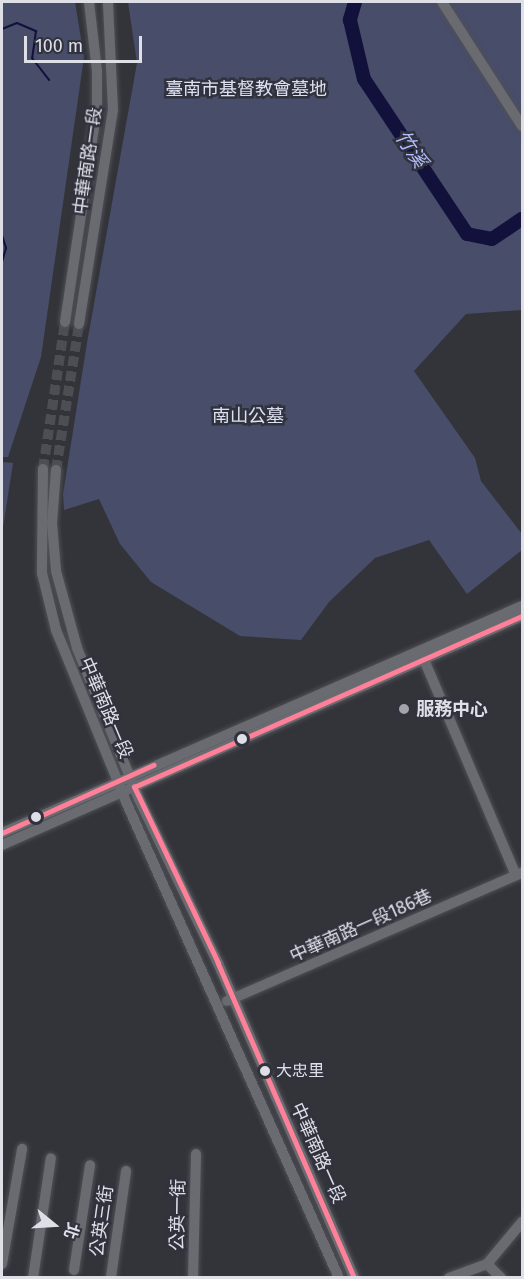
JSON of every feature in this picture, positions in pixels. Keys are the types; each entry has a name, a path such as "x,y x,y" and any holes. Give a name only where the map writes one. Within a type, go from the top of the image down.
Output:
{"street":[{"name":"中華南路一段","path":"65,322 97,107 98,71 89,2"},
{"name":"中華南路一段","path":"79,324 112,110 108,2"},
{"path":"442,2 522,126"},
{"name":"中華南路一段","path":"43,469 42,573 59,640 121,786 339,1278"},
{"name":"中華南路一段","path":"56,470 52,523 56,571 66,617 134,787 233,999 354,1278"},
{"path":"2,833 121,786 134,787 422,655 522,606"},
{"path":"2,845 121,786 130,775 522,616"},
{"path":"422,655 519,874"},
{"name":"中華南路一段186巷","path":"218,1004 519,874"},
{"path":"2,1264 22,1149"},
{"name":"公英一街","path":"193,1278 196,1154"},
{"path":"33,1278 51,1158"},
{"path":"74,1270 90,1165"},
{"name":"公英三街","path":"111,1277 126,1171"},
{"path":"449,1278 487,1264 522,1222"},
{"path":"487,1264 501,1278"}],"green space":[{"path":"2,2 75,2 84,57 41,357 8,457 2,457"},
{"name":"南山公墓","path":"128,2 522,2 522,310 466,314 414,371 475,458 481,481 522,534 522,550 467,594 429,540 375,558 329,602 301,640 240,636 151,582 120,544 99,499 64,510 63,494 87,343 137,63"},
{"path":"2,462 13,463 2,534"}],"waterway":[{"name":"竹溪","path":"355,2 350,20 364,79 467,234 492,239 522,219"},
{"path":"2,29 17,23 36,31 32,58 49,80"},
{"path":"2,235 6,248 2,262"}],"tunnel":[{"path":"43,469 65,322"},
{"path":"56,470 79,324"}],"transit line":[{"path":"354,1278 218,963 134,787 522,616"},
{"path":"2,833 153,765"}],"place":[{"name":"服務中心","path":"404,709"},
{"name":"大忠里","path":"265,1071"}],"park label":[{"name":"臺南市基督教會墓地","path":"246,89"}]}
